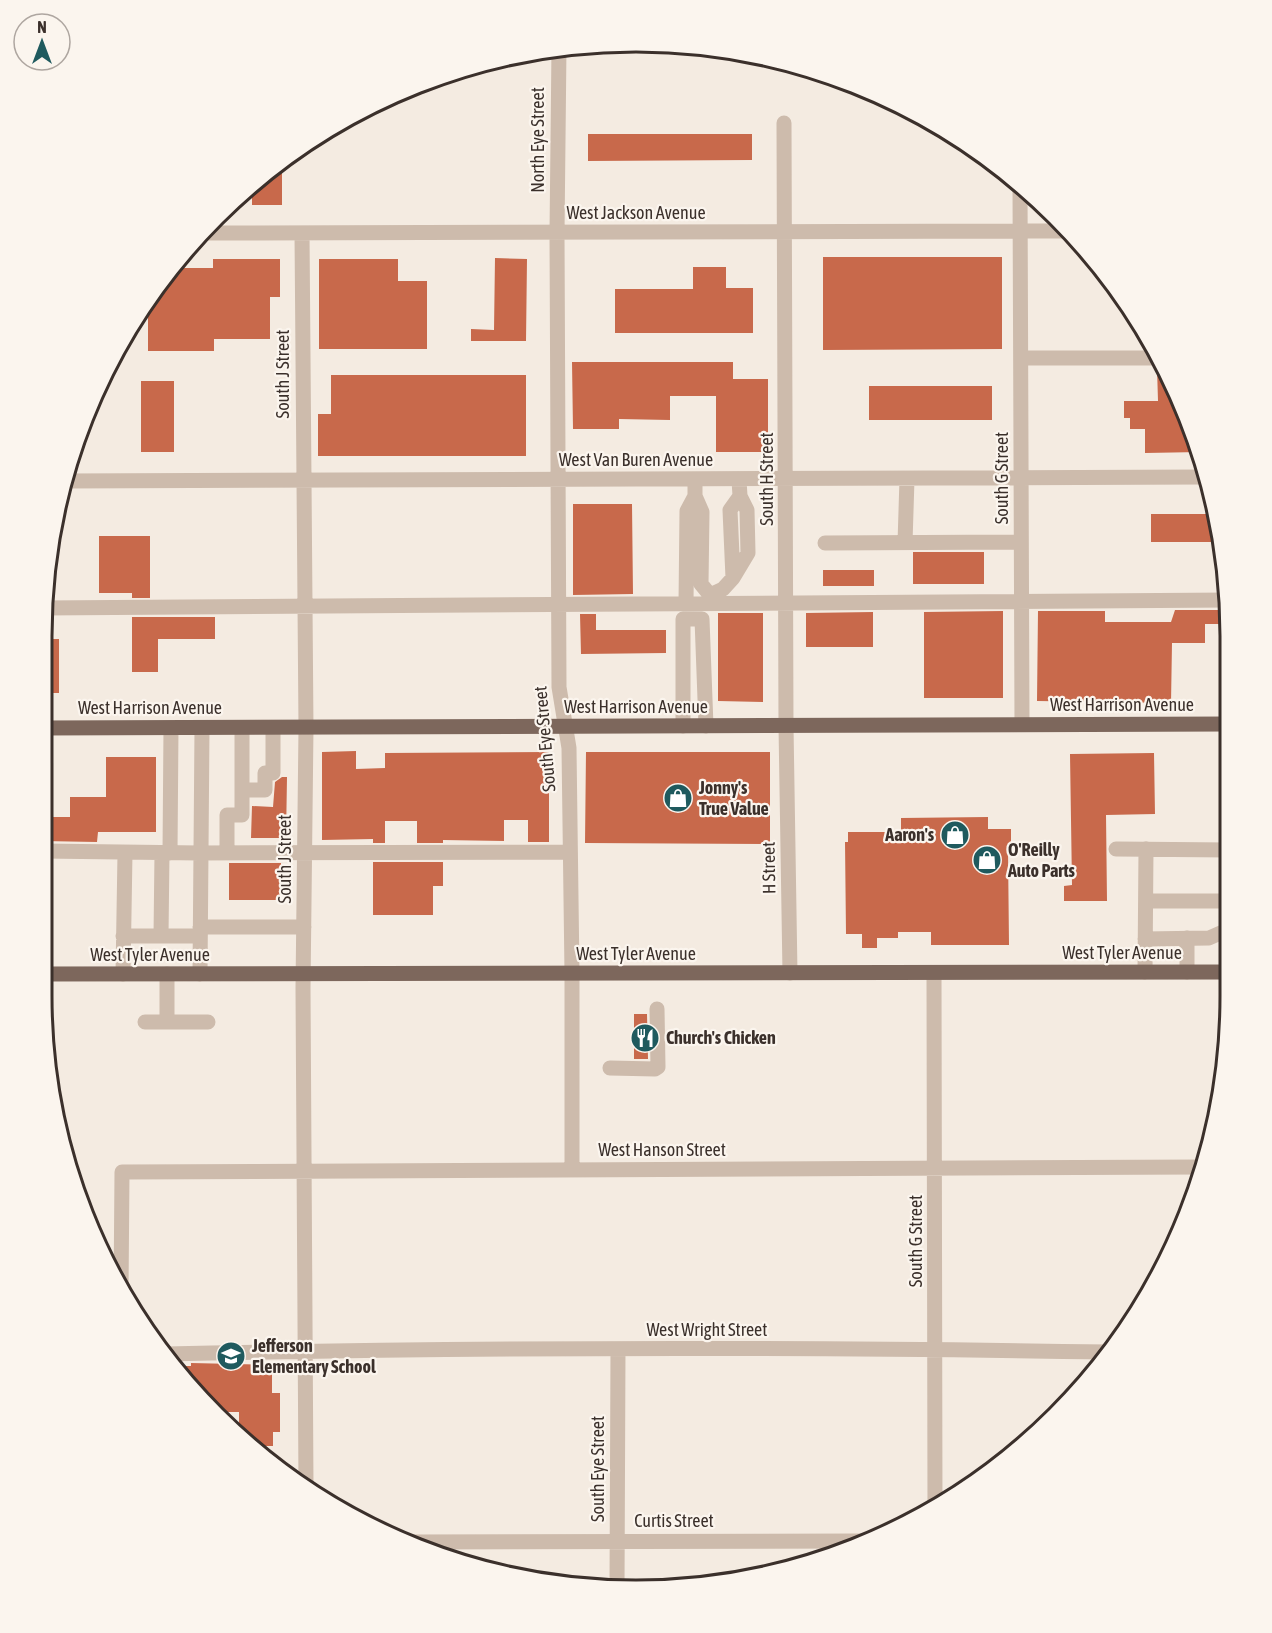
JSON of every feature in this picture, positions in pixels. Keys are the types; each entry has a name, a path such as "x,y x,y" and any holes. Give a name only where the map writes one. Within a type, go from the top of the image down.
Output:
{"main road":[{"name":"West Harrison Avenue","path":"52,728 1220,724"},
{"name":"West Tyler Avenue","path":"52,974 1220,972"}],"street":[{"name":"North Eye Street","path":"557,232 559,57"},
{"name":"South H Street","path":"784,123 786,726"},
{"name":"South G Street","path":"1020,196 1022,724"},
{"name":"West Jackson Avenue","path":"214,233 1056,231"},
{"name":"South J Street","path":"302,232 306,728 304,927 306,1478"},
{"name":"South Eye Street","path":"557,232 559,687 569,748 572,1170"},
{"path":"1021,358 1148,358"},
{"name":"West Van Buren Avenue","path":"73,481 1198,477"},
{"path":"905,543 907,479"},
{"path":"695,480 695,496 702,512 700,584 710,599"},
{"path":"710,599 733,578 748,553 747,510 740,496 739,480"},
{"path":"691,619 688,603 687,511 695,496"},
{"path":"825,543 1021,542"},
{"path":"53,608 688,603 710,599 786,602 1218,600"},
{"path":"684,726 683,619 702,619 706,726"},
{"name":"H Street","path":"786,726 790,973"},
{"path":"161,936 171,728"},
{"path":"201,974 202,728"},
{"path":"227,853 227,815 243,815 242,728"},
{"path":"243,790 265,790 265,773 273,773 273,728"},
{"path":"1116,849 1220,850"},
{"path":"1145,972 1146,849"},
{"path":"52,851 200,854 570,852"},
{"path":"123,974 125,853"},
{"path":"1146,901 1220,901"},
{"path":"123,936 161,936 200,931 304,927"},
{"path":"1145,939 1209,938 1220,933"},
{"path":"1187,938 1187,972"},
{"name":"South G Street","path":"934,973 935,1498"},
{"path":"167,974 167,1022"},
{"path":"610,1068 655,1069 658,1067 657,1009"},
{"path":"145,1022 208,1023"},
{"name":"West Hanson Street","path":"121,1270 122,1172 1194,1167"},
{"name":"South Eye Street","path":"617,1580 618,1349"},
{"name":"West Wright Street","path":"174,1354 618,1349 935,1349 1099,1352"},
{"name":"Curtis Street","path":"428,1542 846,1541"}],"building":[{"path":"588,134 752,134 752,160 588,161"},
{"path":"282,172 282,205 252,205 252,196"},
{"path":"823,257 1002,257 1002,349 823,350"},
{"path":"495,258 527,259 526,341 471,341 471,329 494,330"},
{"path":"213,259 280,259 280,297 270,297 270,339 214,339 214,351 148,351 148,317 173,281 183,268 213,268"},
{"path":"319,259 398,259 398,281 427,281 427,349 319,349"},
{"path":"693,267 726,267 726,288 753,288 753,333 615,333 615,289 693,289"},
{"path":"572,362 733,362 733,379 768,379 768,452 716,452 716,396 670,396 670,420 619,419 619,429 573,429"},
{"path":"331,375 526,375 526,456 318,456 318,414 331,414"},
{"path":"1157,375 1190,452 1145,453 1145,429 1130,429 1130,418 1124,418 1124,401 1158,401"},
{"path":"141,381 174,381 174,452 141,452"},
{"path":"869,386 992,386 992,420 869,420"},
{"path":"573,504 632,504 633,594 573,595"},
{"path":"1151,514 1206,514 1212,542 1151,542"},
{"path":"99,536 150,536 150,598 132,598 132,593 99,593"},
{"path":"913,552 984,552 984,584 913,584"},
{"path":"823,570 874,570 874,586 823,586"},
{"path":"1175,610 1219,610 1219,624 1205,624 1205,643 1172,643 1171,703 1037,701 1038,611 1105,611 1105,622 1171,622"},
{"path":"1003,611 1003,698 924,698 924,612"},
{"path":"873,612 873,647 806,647 806,613"},
{"path":"718,613 763,613 763,702 718,701"},
{"path":"580,614 596,614 596,630 666,630 666,653 581,654"},
{"path":"132,617 215,617 215,639 158,639 158,672 132,672"},
{"path":"52,639 59,639 59,693 52,693"},
{"path":"356,751 356,769 385,768 385,753 549,752 549,842 528,842 528,820 504,820 504,841 443,840 443,843 417,843 417,821 385,821 385,843 373,843 373,839 322,840 322,752"},
{"name":"Jonny's True Value","path":"586,752 770,752 770,844 585,843"},
{"path":"1154,753 1155,814 1106,815 1107,901 1064,901 1064,886 1072,885 1070,754"},
{"path":"106,757 156,757 156,832 98,832 97,842 52,841 52,817 70,817 70,797 106,797"},
{"path":"282,777 287,777 286,838 251,838 252,806 273,807 275,782"},
{"path":"988,817 988,829 1011,829 1011,850 1008,850 1009,945 931,945 931,932 898,932 898,938 877,938 877,948 862,948 862,934 846,934 845,842 848,842 848,832 901,832 901,818"},
{"path":"373,862 443,862 443,886 433,886 433,915 373,915"},
{"path":"229,863 281,863 281,900 229,900"},
{"name":"Church's Chicken","path":"634,1014 647,1014 648,1059 634,1059"},
{"path":"191,1363 272,1365 272,1393 280,1393 280,1432 273,1432 273,1446 264,1446 239,1425 239,1412 223,1410 184,1366 191,1366"}],"place":[{"name":"Jonny's True Value","path":"678,798"},
{"name":"Aaron's","path":"955,835"},
{"name":"O'Reilly Auto Parts","path":"987,860"},
{"name":"Church's Chicken","path":"645,1038"},
{"name":"Jefferson Elementary School","path":"231,1356"}]}
